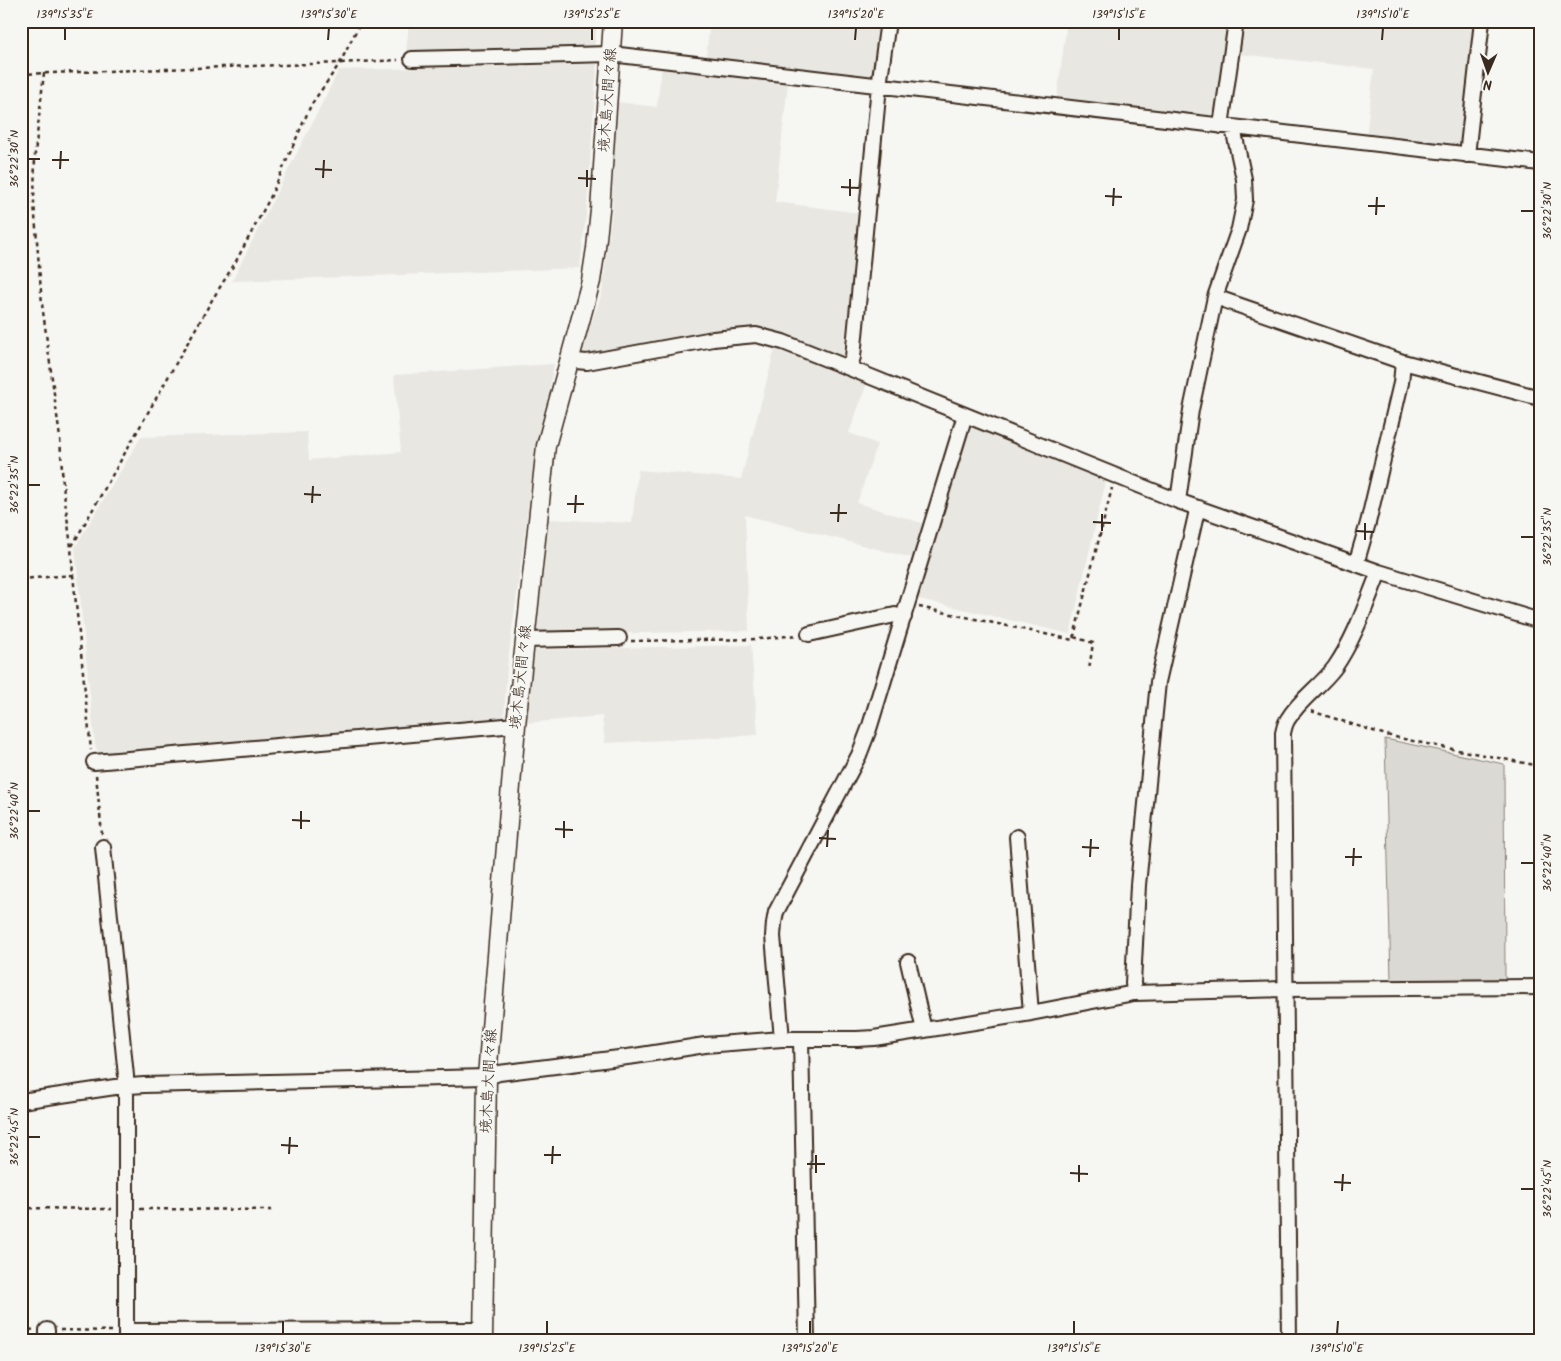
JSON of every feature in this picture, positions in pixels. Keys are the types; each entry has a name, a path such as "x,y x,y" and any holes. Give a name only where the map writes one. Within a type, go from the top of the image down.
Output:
{"main road":[{"name":"境木島大間々線","path":"483,1335 487,1077 524,640 546,446 590,281 596,248 613,21"}],"street":[{"path":"849,368 853,357 879,86 888,21"},
{"path":"1178,501 1191,410 1215,297 1239,229 1245,200 1244,179 1227,127 1236,21"},
{"path":"1467,155 1482,21"},
{"path":"412,59 611,54 1540,163"},
{"path":"1215,297 1403,362 1540,398"},
{"path":"570,358 576,361 587,362 713,339 756,335 783,342 1178,501 1379,572 1540,621"},
{"path":"1356,564 1368,523 1401,383 1403,362"},
{"path":"782,1039 773,936 776,912 859,754 869,729 965,414"},
{"path":"1134,993 1138,885 1158,682 1199,508"},
{"path":"1289,1340 1282,734 1287,720 1297,706 1333,669 1344,652 1358,625 1379,572"},
{"path":"809,634 906,611"},
{"path":"524,640 619,638"},
{"path":"94,762 516,725"},
{"path":"1017,837 1031,1013"},
{"path":"103,847 126,1086 126,1335 483,1335"},
{"path":"908,962 924,1030"},
{"path":"21,1101 126,1086 487,1077 499,1073 706,1045 782,1039 874,1038 1031,1013 1134,993 1285,989 1540,987"},
{"path":"800,1039 807,1340"}],"path":[{"path":"71,547 212,300 235,264 270,198 311,105 340,63 362,21"},
{"path":"21,74 412,59"},
{"path":"44,73 36,153 34,203 42,304 60,438 63,485 103,847"},
{"path":"906,611 1074,640 1115,475"},
{"path":"21,579 73,575"},
{"path":"619,638 627,641 759,639 809,634"},
{"path":"1074,636 1094,643 1089,670"},
{"path":"1297,706 1386,735 1540,766"},
{"path":"21,1208 275,1210"},
{"path":"21,1329 47,1335 126,1335"}],"shaded area":[{"path":"409,21 597,21 594,48 406,55"},
{"path":"710,21 878,21 872,77 706,57"},
{"path":"1067,21 1229,21 1218,110 1200,120 1057,98"},
{"path":"1243,21 1475,21 1459,147 1366,138 1374,69 1239,54"},
{"path":"597,64 587,206 580,268 232,281 339,70"},
{"path":"662,65 788,82 775,202 860,213 843,357 765,328 731,328 586,354 582,349 602,293 612,211 616,102 657,107"},
{"path":"775,349 867,383 849,433 877,444 857,503 928,525 916,559 745,515 749,631 533,635 546,519 632,523 638,470 741,479"},
{"path":"554,364 531,488 507,667 504,718 99,754 95,745 75,547 141,437 307,432 309,460 401,452 394,375"},
{"path":"969,423 1106,480 1070,634 915,598"},
{"path":"751,645 758,735 605,743 602,716 526,723 533,650"},
{"path":"1385,739 1504,764 1505,980 1391,981"}]}
